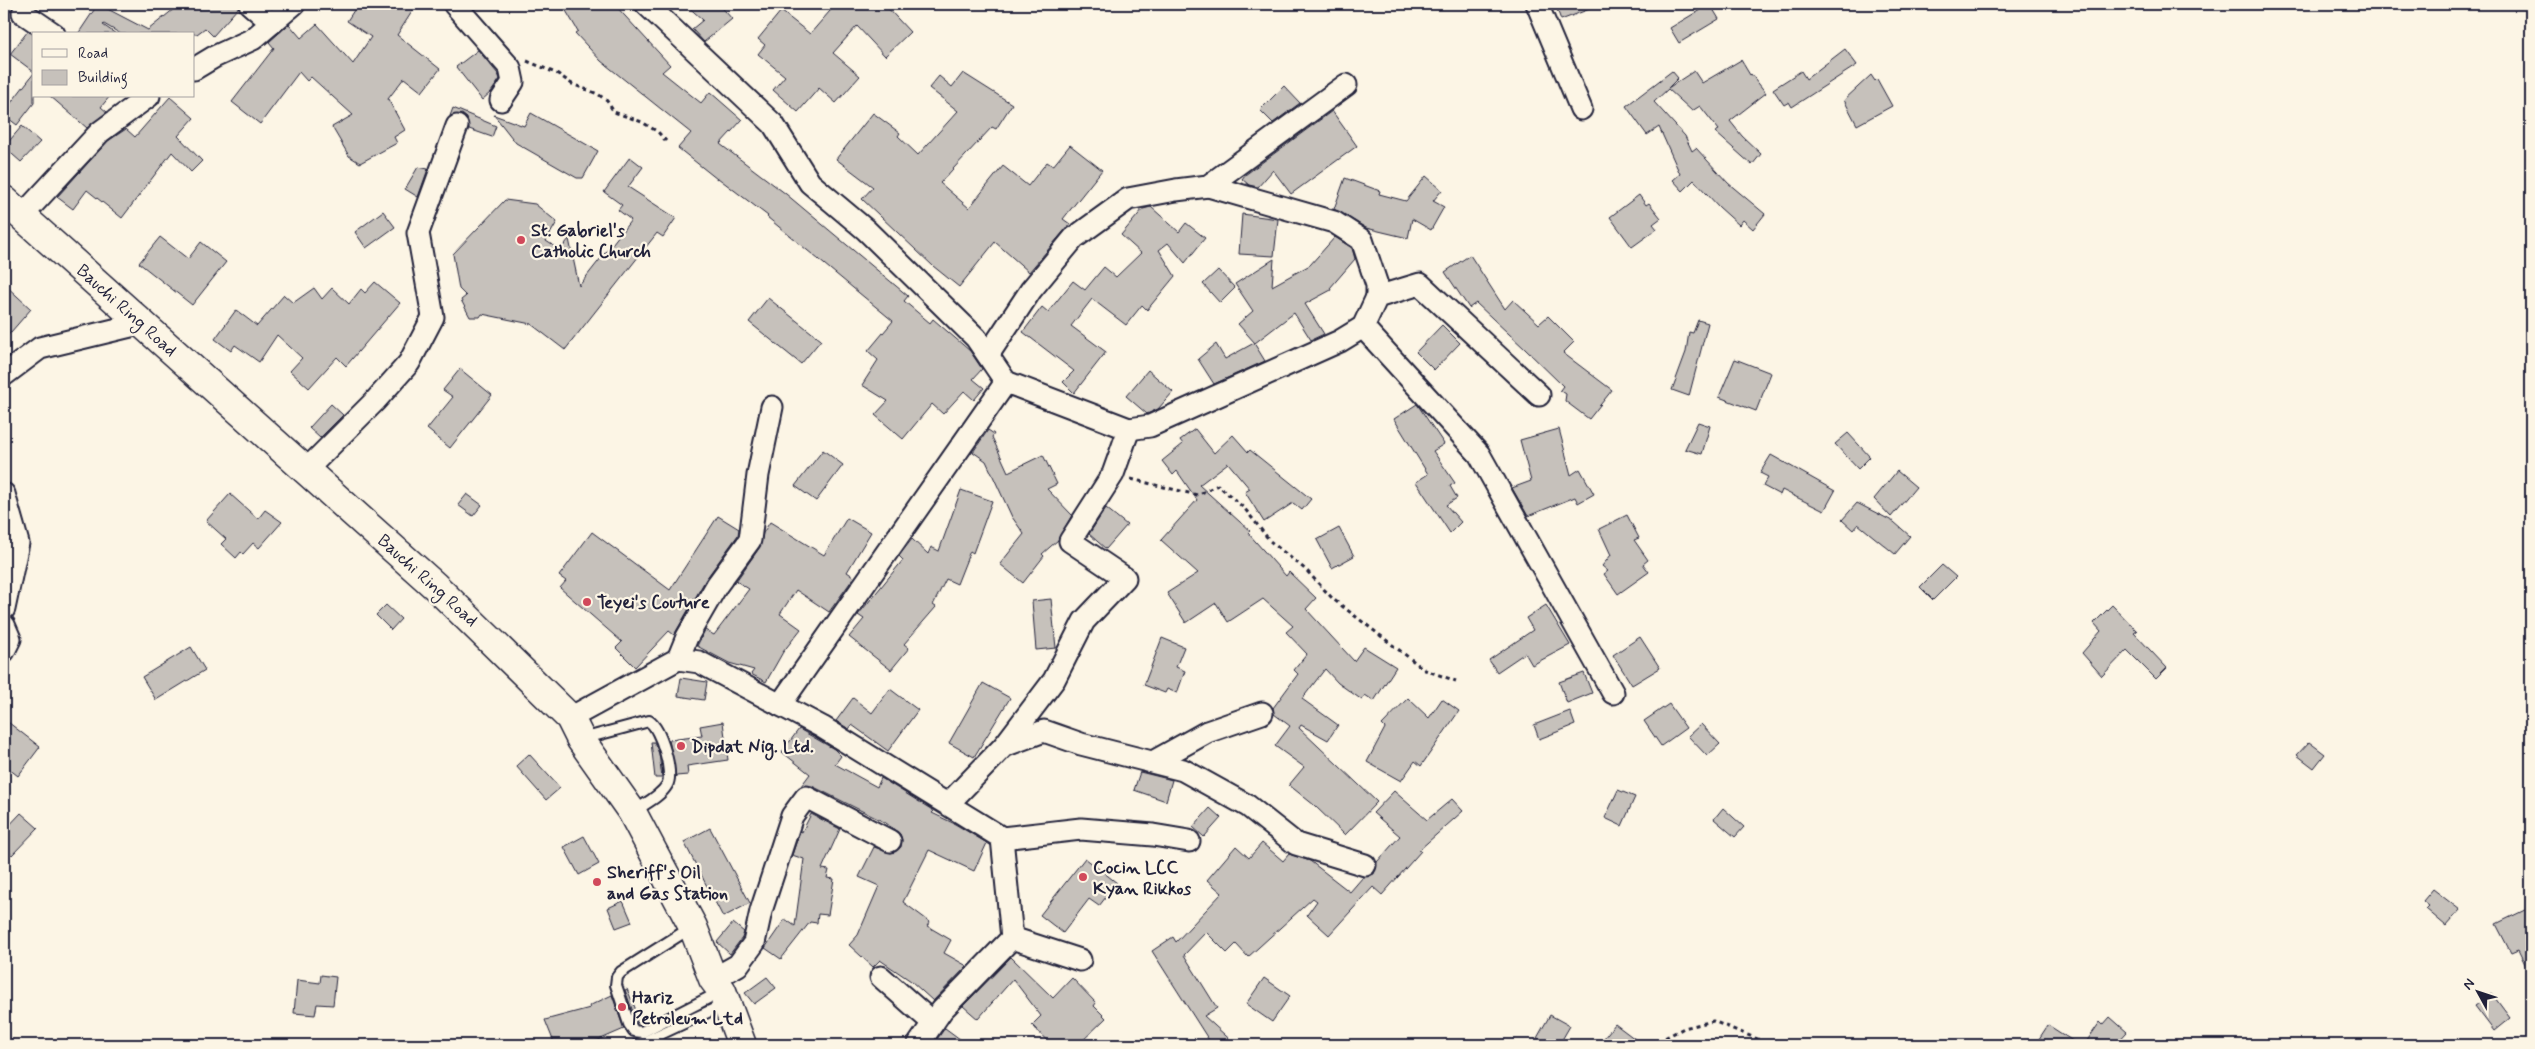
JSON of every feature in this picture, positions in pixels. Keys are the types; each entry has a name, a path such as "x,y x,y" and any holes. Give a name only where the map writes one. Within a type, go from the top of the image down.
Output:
{"main road":[{"name":"Bauchi Ring Road","path":"12,209 143,323 305,471 435,586 576,729 632,812 693,927 742,1045"}],"street":[{"path":"250,4 272,23"},
{"path":"195,68 214,57 253,39 294,4"},
{"path":"454,4 510,68 513,82 501,100"},
{"path":"646,4 773,124 810,182 866,230 976,338 988,356 1006,382 1129,429 1150,426 1340,341 1363,327 1377,297 1377,284 1362,240 1334,222 1208,186 1176,190 1128,199 1074,238 1031,290 988,356"},
{"path":"1537,4 1581,109"},
{"path":"23,14 51,32"},
{"path":"1208,186 1346,85"},
{"path":"12,209 136,99"},
{"path":"305,471 375,401 408,362 433,317 418,233 457,126"},
{"path":"1377,297 1420,284 1539,395"},
{"path":"4,375 40,348 143,323"},
{"path":"1363,327 1479,454 1614,694"},
{"path":"780,705 1006,382"},
{"path":"576,729 678,659 687,637 717,585 750,540 758,475 772,407"},
{"path":"948,804 1004,746 1054,680 1084,621 1125,578 1070,541 1113,474 1129,429"},
{"path":"4,494 18,543 4,609"},
{"path":"4,625 10,639 4,651"},
{"path":"678,659 699,662 822,727 1002,838 1081,829 1153,835 1188,842"},
{"path":"1153,762 1207,732 1262,713"},
{"path":"1004,746 1044,731 1081,744 1183,770 1248,806 1296,844 1365,865"},
{"path":"720,991 754,944 761,911 792,816 806,797 890,841"},
{"path":"918,1045 942,1010 1012,938 1002,838"},
{"path":"1012,938 1080,960"},
{"path":"881,977 933,1023"}],"lane":[{"path":"576,729 649,721 655,725 659,732 670,776 663,791 632,812"},
{"path":"693,927 617,977 616,985 629,1024 634,1031 642,1032 720,991"},
{"path":"637,1045 720,991"}],"path":[{"path":"496,52 529,62 558,74 572,84 598,94 607,101 614,112 642,122 658,132 666,141"},
{"path":"1113,474 1198,495 1218,486 1245,509 1270,541 1306,570 1333,599 1426,670 1456,681"},
{"path":"1651,1045 1684,1028 1713,1021 1772,1045"}],"building":[{"path":"98,4 148,30 180,4 238,4 238,8 213,36 205,28 197,34 195,32 118,32 104,24 113,32 79,32"},
{"path":"358,4 417,4 397,35 440,69 422,92 404,78 388,99 405,130 394,137 397,143 360,163 349,156 332,127 353,115 311,77 307,81 299,72 260,124 232,102 274,48 269,42 289,24 301,38 317,24 353,64 371,37 347,21"},
{"path":"562,4 614,4 670,65 662,72 701,103 710,92 742,120 720,144 786,194 908,296 904,301 930,323 933,319 970,351 982,369 973,379 984,388 974,400 964,391 943,414 932,404 903,439 875,415 888,401 862,385 878,360 868,351 893,321 768,216 678,148 691,133 601,61 575,33 578,31"},
{"path":"685,4 719,4 732,19 704,42 692,29 703,20"},
{"path":"836,4 884,4 910,32 885,56 857,26 833,53 860,76 836,103 819,88 798,112 773,90 785,76 758,54 765,45 758,39 781,11 810,34"},
{"path":"1555,4 1599,4 1600,5 1561,20"},
{"path":"1710,4 1719,19 1679,43 1670,28"},
{"path":"28,31 32,34 32,70 10,54"},
{"path":"1845,49 1857,65 1792,107 1789,102 1784,105 1773,89 1801,71 1806,79"},
{"path":"478,50 500,79 491,92 482,100 456,67"},
{"path":"1741,60 1750,75 1766,93 1730,121 1742,136 1761,154 1752,165 1715,132 1719,130 1700,106 1692,111 1668,89 1654,102 1685,136 1692,151 1696,148 1728,183 1765,214 1753,229 1743,220 1739,225 1694,180 1683,191 1673,180 1680,174 1659,127 1647,135 1626,106 1672,71 1678,78 1668,88 1694,71 1702,83"},
{"path":"963,73 1012,104 996,129 992,127 940,183 969,208 1003,166 1028,186 1047,162 1053,166 1070,145 1102,170 1063,219 1070,224 1029,272 995,242 959,287 933,266 862,199 873,187 836,159 873,113 900,133 898,136 918,155 958,111 929,88 939,76 952,87"},
{"path":"1871,75 1875,81 1877,79 1892,106 1857,125 1844,100"},
{"path":"32,76 32,98 34,98 34,103 17,125 4,115 4,112"},
{"path":"1284,86 1300,103 1273,123 1260,110"},
{"path":"52,98 108,98 101,107 107,112 87,128"},
{"path":"171,98 194,118 178,136 202,161 191,172 172,152 122,218 87,190 73,209 57,197 108,141 126,129 135,137"},
{"path":"453,108 496,126 492,137 469,129 467,118 462,114 450,116"},
{"path":"1332,111 1357,146 1291,194 1273,170 1258,187 1249,185 1242,179 1245,175"},
{"path":"531,113 598,151 583,178 577,178 516,143 494,115 524,126"},
{"path":"22,126 40,142 21,162 4,147"},
{"path":"630,157 643,167 628,187 676,218 663,237 657,233 565,350 531,324 482,314 480,317 470,317 461,300 466,296 459,289 453,254 505,200 535,204 557,222 546,241 560,250 569,239 579,286 631,220 618,210 622,205 604,192"},
{"path":"418,167 428,169 418,197 405,189"},
{"path":"1426,176 1442,190 1433,201 1444,207 1431,230 1412,219 1408,238 1366,228 1334,209 1345,178 1380,191 1379,194 1406,201"},
{"path":"1639,195 1646,205 1649,203 1661,218 1653,224 1657,229 1632,247 1610,217"},
{"path":"1151,207 1179,232 1186,223 1205,238 1185,263 1168,243 1159,250 1175,276 1147,310 1142,305 1126,325 1092,299 1071,326 1106,352 1074,393 1063,382 1074,371 1023,332 1042,307 1048,312 1073,281 1085,290 1104,267 1116,277 1141,253 1121,235 1143,209"},
{"path":"383,211 395,227 366,248 355,232"},
{"path":"1242,214 1278,219 1274,256 1239,254"},
{"path":"160,237 188,259 201,242 226,262 192,305 139,263"},
{"path":"1335,237 1352,248 1355,259 1330,288 1331,290 1305,304 1324,334 1311,340 1294,313 1255,343 1238,324 1253,311 1235,284 1274,259 1272,286 1310,265"},
{"path":"1470,255 1505,309 1513,300 1539,324 1548,316 1574,342 1563,353 1612,390 1589,419 1565,401 1566,394 1560,390 1563,386 1476,303 1469,308 1445,272"},
{"path":"1218,270 1235,288 1220,303 1203,284"},
{"path":"375,282 400,303 346,366 337,357 309,388 290,371 302,358 277,335 259,362 235,345 231,351 215,339 236,310 257,326 284,295 293,303 314,288 322,299 332,288 349,304 361,289 365,293"},
{"path":"4,284 31,309 4,340"},
{"path":"768,298 821,340 801,364 749,322"},
{"path":"1698,320 1708,323 1689,396 1672,390 1686,352 1689,332 1693,333"},
{"path":"1442,325 1460,343 1434,370 1416,352"},
{"path":"1254,343 1265,361 1214,384 1198,359 1216,344 1225,359"},
{"path":"1735,359 1771,373 1756,411 1719,397"},
{"path":"460,369 492,395 450,448 427,429 453,397 443,390"},
{"path":"1148,370 1173,392 1158,409 1147,414 1126,396"},
{"path":"331,404 343,415 320,438 309,428"},
{"path":"1417,404 1444,444 1433,451 1455,483 1450,486 1457,498 1446,505 1461,522 1450,533 1416,482 1428,474 1394,419"},
{"path":"1698,422 1710,426 1702,454 1685,449"},
{"path":"1195,429 1214,453 1233,435 1248,452 1250,450 1311,499 1302,510 1293,503 1264,522 1245,492 1250,489 1228,463 1199,485 1250,531 1248,533 1286,576 1289,572 1316,598 1306,609 1354,661 1364,647 1396,667 1374,701 1365,695 1362,700 1338,683 1325,669 1302,699 1338,725 1328,740 1301,725 1299,728 1377,802 1345,835 1314,805 1289,785 1304,767 1275,746 1290,726 1274,714 1273,708 1298,674 1294,670 1307,654 1286,632 1293,626 1263,599 1228,622 1216,603 1186,623 1167,593 1198,573 1161,540 1197,500 1177,471 1173,475 1162,461 1183,444 1180,440"},
{"path":"1559,429 1571,475 1580,469 1594,494 1578,503 1575,497 1528,516 1512,488 1531,481 1520,440"},
{"path":"988,430 994,434 992,437 1008,472 1043,455 1057,484 1047,489 1072,515 1058,540 1042,554 1044,556 1023,583 1000,564 1024,534 1012,517 986,461 973,452"},
{"path":"1848,433 1870,457 1858,469 1835,444"},
{"path":"823,450 843,465 816,501 795,486"},
{"path":"1771,455 1835,491 1824,511 1782,490 1780,495 1763,486 1768,477 1760,473"},
{"path":"1897,471 1916,487 1891,517 1874,499"},
{"path":"961,490 992,501 973,553 970,551 957,584 946,579 933,605 936,607 904,644 909,648 891,670 849,637 864,619 858,615 903,560 899,556 912,539 928,554 931,547 939,551"},
{"path":"230,494 258,519 265,510 282,522 259,548 253,543 243,554 241,552 236,558 221,544 226,539 206,521"},
{"path":"467,494 482,505 473,516 458,505"},
{"path":"1857,503 1894,522 1910,536 1895,554 1858,524 1853,530 1842,520"},
{"path":"1106,508 1127,525 1106,549 1089,534"},
{"path":"1627,515 1639,538 1634,540 1648,560 1643,564 1649,572 1618,594 1604,574 1608,571 1602,566 1611,555 1599,529"},
{"path":"718,516 739,529 738,535 706,579 674,635 669,631 635,667 616,648 622,642 560,588 566,581 559,576 592,532 670,590"},
{"path":"847,518 871,532 847,572 853,576 852,580 829,612 796,590 780,614 801,629 783,652 766,682 751,674 754,670 729,663 697,646 705,630 714,635 749,589 736,581 760,547 763,533 770,522 824,555"},
{"path":"1339,528 1354,556 1332,568 1317,540"},
{"path":"1942,565 1956,577 1933,600 1920,587"},
{"path":"1051,599 1056,648 1036,650 1032,601"},
{"path":"386,605 401,619 391,630 376,615"},
{"path":"1546,605 1570,645 1532,665 1525,653 1497,672 1489,660 1533,630 1526,618"},
{"path":"2112,605 2137,631 2134,633 2167,668 2156,679 2127,650 2102,676 2082,653 2101,631 2094,623"},
{"path":"1640,637 1660,668 1632,685 1613,655"},
{"path":"1162,638 1184,647 1176,667 1185,671 1177,693 1167,689 1165,693 1144,685"},
{"path":"191,647 205,670 156,700 142,677"},
{"path":"1584,673 1592,693 1567,703 1559,682"},
{"path":"681,678 707,682 704,700 678,696"},
{"path":"983,683 1010,698 974,757 949,743"},
{"path":"890,689 918,710 888,751 852,725 849,729 836,721 853,698 872,713"},
{"path":"1408,698 1429,718 1442,699 1459,711 1421,766 1415,761 1401,781 1367,762 1385,728 1382,725"},
{"path":"1669,704 1686,728 1661,746 1644,721"},
{"path":"1570,711 1575,725 1539,739 1534,725"},
{"path":"4,719 40,747 18,776 4,765"},
{"path":"723,722 728,760 687,766 688,775 676,776 669,740 702,736 700,726"},
{"path":"1701,724 1720,744 1707,756 1688,736"},
{"path":"799,729 834,749 841,756 835,764 877,787 881,778 934,811 932,813 987,843 974,871 929,850 903,902 930,922 927,926 951,940 944,953 967,966 933,1001 911,981 880,960 873,967 849,945 858,935 879,886 859,877 874,847 891,853 901,847 902,840 900,834 886,823 812,786 801,786 810,774 782,752"},
{"path":"651,742 654,742 659,753 662,778 655,778"},
{"path":"2309,742 2325,754 2314,768 2297,755"},
{"path":"529,754 560,788 546,800 516,766"},
{"path":"1140,772 1172,780 1166,801 1134,790"},
{"path":"1618,790 1635,797 1622,826 1605,818"},
{"path":"1394,791 1427,820 1452,799 1463,811 1419,850 1421,851 1382,895 1373,887 1329,935 1307,915 1317,901 1313,898 1248,957 1236,944 1227,953 1206,932 1184,955 1217,1008 1204,1016 1236,1045 1212,1045 1152,951 1173,937 1176,942 1222,893 1207,880 1236,846 1249,858 1262,843 1283,861 1289,854 1310,861 1350,892 1363,877 1374,874 1377,862 1400,836 1373,813"},
{"path":"1210,808 1221,818 1204,837 1193,827"},
{"path":"1723,808 1744,827 1735,837 1714,819"},
{"path":"21,813 38,828 12,855 4,847 4,831"},
{"path":"811,814 840,829 822,869 829,870 827,878 834,879 828,915 818,914 817,923 810,922 781,959 765,948 785,919 795,926 804,859 792,855 800,831 802,832"},
{"path":"710,828 750,903 723,917 684,842"},
{"path":"584,836 599,864 579,875 564,847"},
{"path":"1085,858 1117,883 1099,906 1089,899 1063,933 1040,915"},
{"path":"2433,889 2460,910 2446,926 2426,909 2429,906 2423,901"},
{"path":"623,901 632,922 616,928 608,908"},
{"path":"2531,907 2531,976 2518,950 2511,953 2496,924"},
{"path":"733,923 744,932 742,938 730,954 717,942"},
{"path":"1011,957 1053,998 1072,978 1096,1003 1094,1006 1106,1018 1078,1045 1051,1045 1032,1025 1041,1016 1013,979 978,1019 963,1006"},
{"path":"321,975 336,977 333,1005 317,1004 315,1015 294,1013 297,980 320,983"},
{"path":"767,977 776,988 754,1004 745,993"},
{"path":"1264,978 1290,996 1272,1022 1246,1004"},
{"path":"627,989 641,1022 637,1023 625,990"},
{"path":"2492,994 2510,1018 2494,1031 2475,1006"},
{"path":"612,995 624,1029 587,1045 555,1045 545,1020 590,1008 589,1006"},
{"path":"1550,1015 1570,1026 1559,1045 1550,1045 1537,1038"},
{"path":"2110,1017 2127,1032 2115,1045 2084,1045 2100,1022 2103,1025"},
{"path":"1615,1024 1643,1045 1613,1045 1604,1038"},
{"path":"2048,1025 2079,1045 2035,1045"},
{"path":"945,1028 968,1045 933,1045"}],"place":[{"name":"St. Gabriel's Catholic Church","path":"521,240"},
{"name":"Teyei's Couture","path":"587,602"},
{"name":"Dipdat Nig. Ltd.","path":"681,746"},
{"name":"Cocin LCC Kyan Rikkos","path":"1083,877"},
{"name":"Sheriff's Oil and Gas Station","path":"597,882"},
{"name":"Hariz Petroleum Ltd","path":"622,1007"}]}
